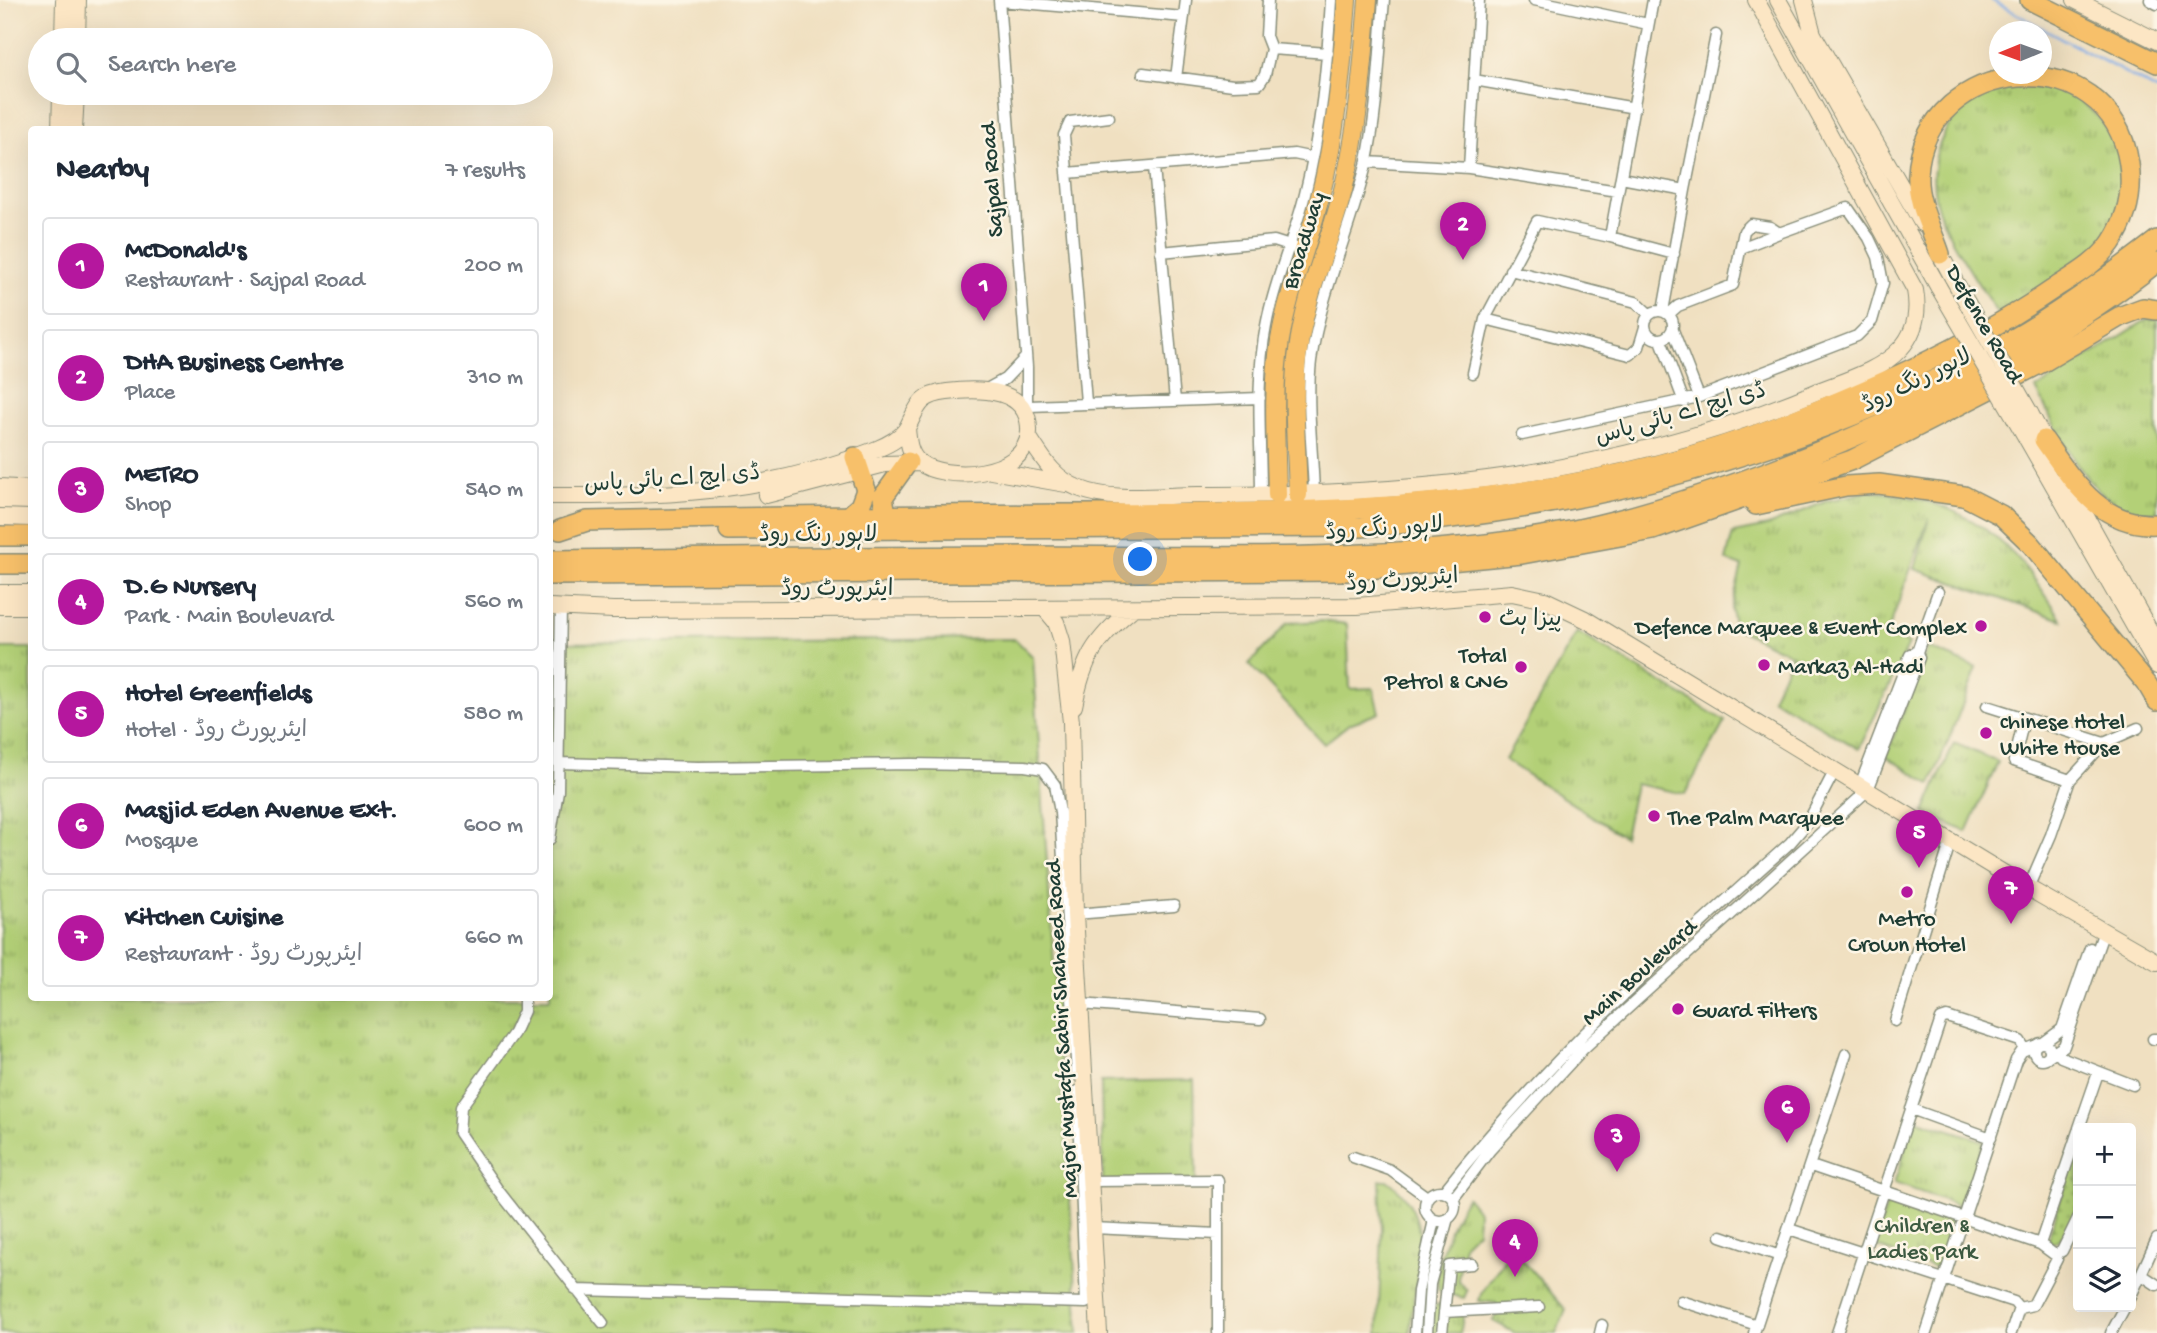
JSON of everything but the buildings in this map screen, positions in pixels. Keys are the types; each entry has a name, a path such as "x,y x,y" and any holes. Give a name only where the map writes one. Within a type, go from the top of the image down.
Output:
{"highway":[{"path":"2030,0 2157,63"},
{"path":"555,530 587,521 851,514 1256,513 1451,502 1549,489 1604,478 1755,435 1839,402 1920,365 2025,309 2089,265 2109,246 2120,227 2128,205 2131,179 2127,150 2115,123 2099,100 2077,86 2052,78 2032,77 2002,78 1979,87 1954,102 1936,120 1918,171 1920,196 1940,254"},
{"name":"لاہور رنگ روڈ","path":"555,530 1042,531 1362,527 1447,520 1580,500 1698,470 1791,441 1890,399 2011,340 2157,240"},
{"name":"لاہور رنگ روڈ","path":"553,560 1321,556 1453,547 1550,535 1605,524 1705,494 1806,457 1887,422 2037,346 2157,262"},
{"path":"553,575 1384,569 1522,554 1653,530 1852,460 2045,361 2119,317 2143,308 2157,310"},
{"path":"2044,440 2082,492 2102,510 2127,521 2157,524"},
{"path":"886,514 883,497 914,462"},
{"path":"851,514 860,506 866,490 857,463"},
{"path":"1689,519 1846,486 1879,484 1964,496 2001,515 2031,544 2147,684 2157,701"},
{"path":"0,536 28,536"},
{"path":"0,564 28,564"}],"main road":[{"path":"63,28 64,0"},
{"path":"77,28 78,0"},
{"name":"Broadway","path":"1269,496 1277,362 1297,248 1332,141 1347,0"},
{"name":"Broadway","path":"1306,495 1297,353 1330,261 1350,161 1360,93 1368,0"},
{"name":"ڈی ایچ اے بائی پاس","path":"991,471 1068,484 1102,495 1306,495 1465,484 1564,467 1721,427 1786,405 1883,362 1901,348 1917,316 1911,278 1756,0"},
{"name":"Defence Road","path":"1779,0 1939,288 2022,415 2044,440 2157,644"},
{"name":"Defence Road","path":"1804,0 1813,34 1940,254 2022,415 2157,666"},
{"path":"2076,0 2157,41"},
{"path":"60,126 61,105"},
{"path":"74,126 75,105"},
{"path":"983,390 1009,396 1028,412 1028,436 1015,461 991,471 951,471 914,462 907,428 911,414 928,397 947,392 983,390"},
{"path":"553,496 727,490 770,483 857,463 907,428"},
{"path":"1028,436 1050,469 1068,484"},
{"name":"ڈی ایچ اے بائی پاس","path":"553,506 749,498 857,463 914,462"},
{"path":"7,487 28,477"},
{"path":"7,487 28,489"},
{"path":"0,500 28,501"},
{"path":"0,517 28,518"},
{"path":"0,593 28,593"},
{"name":"ایئرپورٹ روڈ","path":"555,607 613,610 1132,609 1357,606 1497,593 1530,595 1585,619 2028,888 2157,962"},
{"path":"0,606 28,606"},
{"path":"1071,722 1079,678 1087,658 1107,629 1132,609"},
{"path":"1046,610 1056,622 1062,642 1071,722"},
{"name":"Major Mustafa Sabir Shaheed Road","path":"1071,722 1076,914 1099,1333"}],"street":[{"path":"999,0 1184,17"},
{"name":"Sajpal Road","path":"999,0 1028,412"},
{"path":"1176,78 1186,0"},
{"path":"1143,73 1233,85 1259,84 1265,75 1271,49 1266,36 1268,0"},
{"path":"1269,496 1260,398 1266,327 1297,248 1323,106 1331,0"},
{"path":"1161,252 1274,241 1330,261 1367,162 1384,0"},
{"path":"1469,168 1479,0"},
{"path":"1534,0 1648,24"},
{"path":"1610,237 1653,0"},
{"path":"2150,0 2157,4"},
{"path":"1699,397 1666,312 1685,190 1716,35"},
{"path":"1271,49 1328,53"},
{"path":"1474,80 1635,108"},
{"path":"1087,402 1067,173 1066,127 1076,120 1109,117"},
{"path":"1067,173 1294,154 1313,158"},
{"path":"1367,162 1469,168 1618,191"},
{"path":"1154,167 1175,401"},
{"path":"1621,178 1685,190"},
{"path":"1522,435 1684,402 1846,342 1872,321 1882,293 1882,271 1869,238 1852,209 1843,208 1741,247"},
{"path":"1473,373 1485,319 1537,221 1674,254"},
{"path":"1510,270 1636,302 1649,314 1666,312 1733,285 1744,231 1751,224 1770,227 1779,233"},
{"path":"1485,319 1630,355 1639,347 1649,314"},
{"path":"1645,327 1648,334 1661,340 1684,402"},
{"path":"1661,340 1673,330"},
{"path":"983,390 1005,379 1026,358"},
{"path":"1028,412 1087,402 1260,398"},
{"path":"1864,788 1910,655 1917,652 1938,592"},
{"path":"553,821 559,763 555,607"},
{"path":"1987,706 2104,743"},
{"path":"2024,719 2014,761 2070,780"},
{"path":"2028,888 2051,835 2070,780 2104,743 2138,728"},
{"path":"559,763 698,767 1011,765 1044,769 1055,785 1060,813 1077,1081 1086,1303 576,1290"},
{"name":"Main Boulevard","path":"1448,1195 1489,1133 1541,1076 1651,969 1790,843 1808,822 1835,770"},
{"name":"Main Boulevard","path":"1448,1195 1583,1049 1864,788"},
{"path":"1895,1021 1951,840"},
{"path":"1076,914 1174,906"},
{"path":"1926,1333 2013,1069 2025,1049 2040,1044 2062,1029 2100,929"},
{"path":"2013,1069 2058,1053 2064,1046 2100,929"},
{"path":"524,1001 524,1011 514,1033 464,1099 458,1116 459,1133 498,1190 603,1323"},
{"path":"1081,1004 1261,1020"},
{"path":"1836,1333 1943,1017 2020,1041 2025,1049"},
{"path":"2040,1044 2049,1049 2043,1057"},
{"path":"2058,1053 2061,1057 2098,1073 2133,1085"},
{"path":"1681,1301 1756,1329 1846,1054"},
{"path":"2081,1123 2098,1073"},
{"path":"1911,1109 1992,1138"},
{"path":"2040,1244 2073,1152"},
{"path":"1353,1157 1390,1170 1427,1197"},
{"path":"1811,1166 2040,1244 2057,1259 2033,1305 2018,1308"},
{"path":"1091,1181 1218,1180 1218,1333"},
{"path":"1427,1333 1423,1292 1448,1219 1454,1210 1448,1195 1434,1192 1427,1197 1425,1210 1434,1220"},
{"path":"1434,1220 1448,1219"},
{"path":"1415,1333 1434,1220"},
{"path":"1093,1228 1218,1234"},
{"path":"2055,1255 2062,1251 2073,1228"},
{"path":"1789,1229 2014,1302 2018,1308 2011,1333"},
{"path":"1721,1236 1780,1256"},
{"path":"2136,1286 2157,1239"},
{"path":"1442,1333 1449,1266 1472,1264"},
{"path":"2142,1275 2157,1285"},
{"path":"1423,1292 1445,1296"},
{"path":"1444,1312 1539,1307"},
{"path":"2111,1333 2122,1312"}],"green space":[{"path":"2033,86 2069,94 2095,114 2110,134 2118,151 2122,186 2113,221 2092,253 2060,277 1998,315 1944,224 1934,193 1933,173 1943,136 1953,120 1966,107 1981,96 2000,88"},
{"path":"2148,319 2157,319 2157,512 2135,511 2115,503 2097,489 2068,450 2036,389"},
{"path":"1871,491 1935,504 1984,528 2024,566 2062,620 1915,569 1929,518 1887,634 1909,644 1859,749 1772,698 1792,655 1735,628 1731,609 1742,566 1726,560 1733,533 1768,526 1827,501"},
{"path":"1323,621 1347,624 1350,689 1373,688 1379,713 1349,724 1324,744 1249,664 1288,623"},
{"path":"1577,632 1725,721 1685,794 1635,784 1624,837 1505,760"},
{"path":"1015,639 1033,657 1079,1333 0,1333 0,648 28,648 28,1001 553,1001 553,643"},
{"path":"1928,648 1977,668 1931,784 1886,756"},
{"path":"1954,743 1998,762 1967,832 1924,813"},
{"path":"1194,1080 1196,1180 1103,1182 1101,1082"},
{"path":"1916,1119 1984,1141 1961,1206 1894,1183"},
{"path":"2073,1161 2073,1220 2062,1238 2051,1243 2048,1239"},
{"path":"1380,1180 1387,1180 1404,1195 1414,1212 1419,1231 1420,1250 1410,1333 1378,1333 1382,1230"},
{"path":"1467,1197 1478,1211 1477,1231 1464,1244 1458,1279 1467,1291 1464,1298 1440,1292 1438,1270 1445,1243"},
{"name":"Children & Ladies Park","path":"1888,1201 1956,1222 1940,1269 1874,1246"},
{"path":"1512,1248 1566,1310 1556,1333 1515,1333 1493,1321 1498,1314 1496,1303 1479,1301"},
{"path":"1437,1304 1460,1311 1463,1318 1460,1333 1432,1333 1433,1309"}],"waterway":[{"path":"1991,0 2157,90"}],"place":[{"name":"DHA Business Centre","path":"1463,260"},
{"name":"McDonald's","path":"984,321"},
{"name":"پیزا ہٹ","path":"1485,617"},
{"name":"Defence Marquee & Event Complex","path":"1981,626"},
{"name":"Markaz Al-Hadi","path":"1764,665"},
{"name":"Total Petrol & CNG","path":"1521,667"},
{"name":"chinese Hotel White House","path":"1986,733"},
{"name":"The Palm Marquee","path":"1654,816"},
{"name":"Hotel Greenfields","path":"1919,868"},
{"name":"Metro Crown Hotel","path":"1907,892"},
{"name":"Kitchen Cuisine","path":"2011,924"},
{"name":"Guard Filters","path":"1678,1009"},
{"name":"Masjid Eden Avenue Ext.","path":"1787,1143"},
{"name":"METRO","path":"1617,1172"},
{"name":"D.G Nursery","path":"1515,1277"}]}
